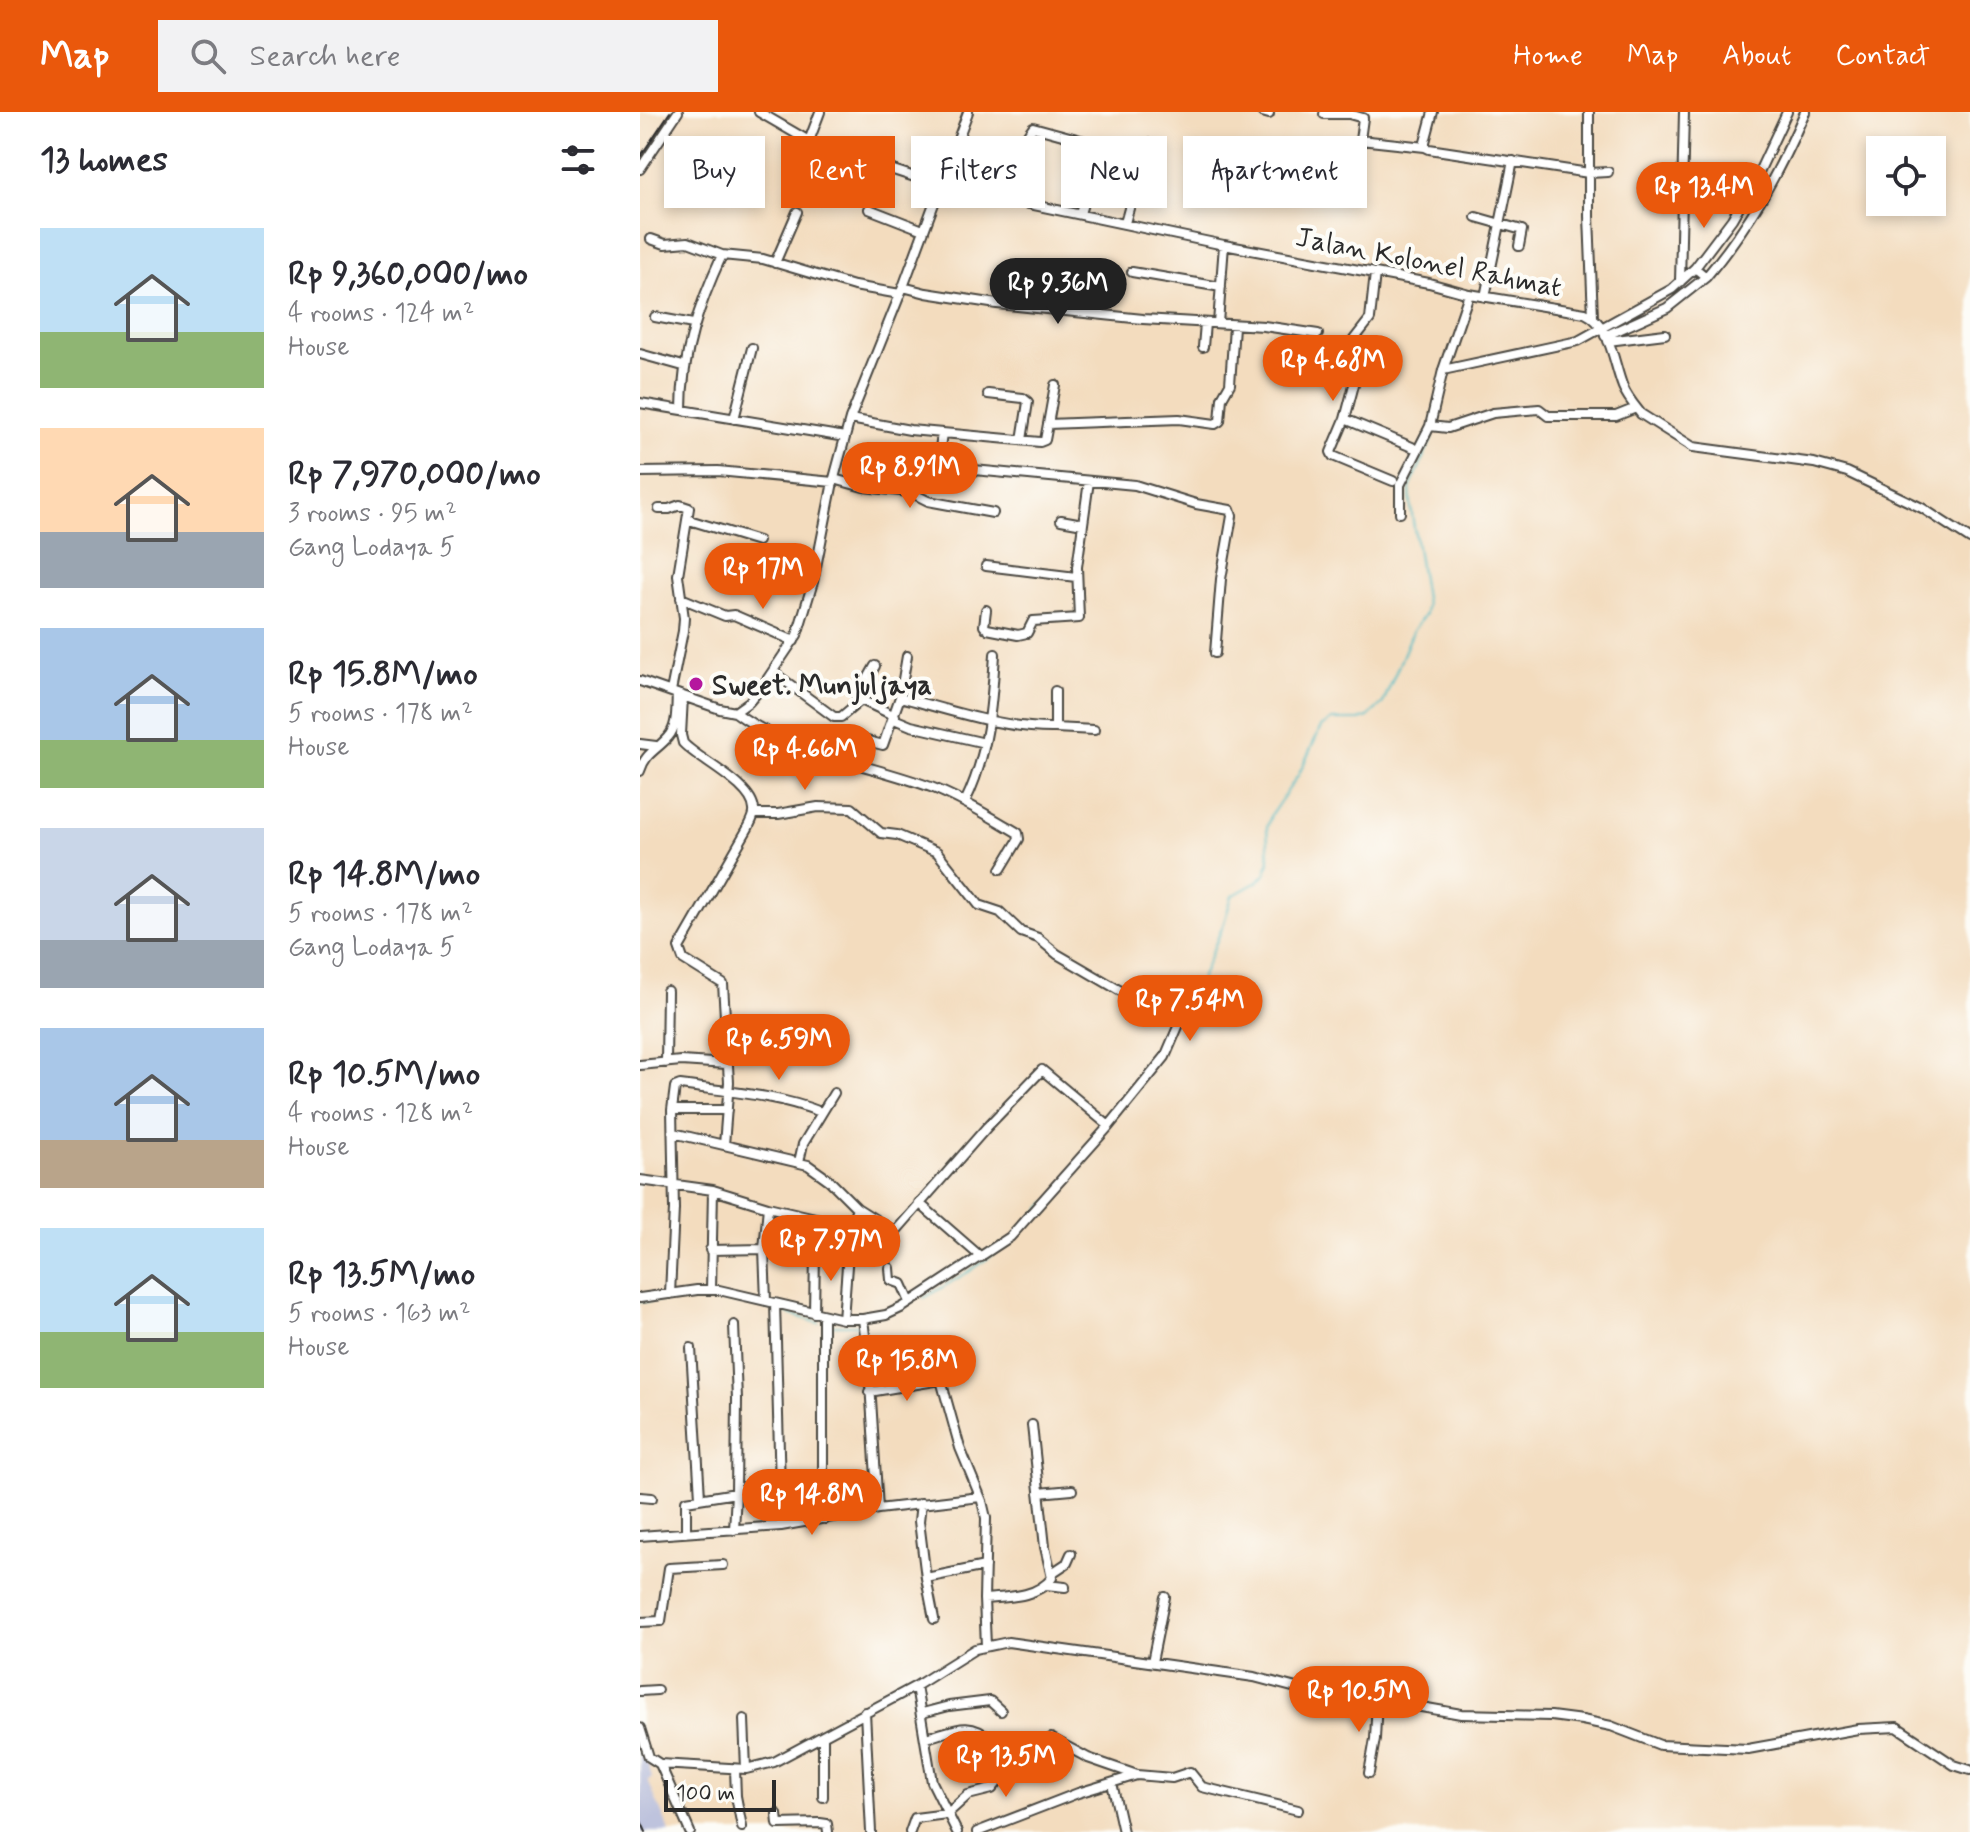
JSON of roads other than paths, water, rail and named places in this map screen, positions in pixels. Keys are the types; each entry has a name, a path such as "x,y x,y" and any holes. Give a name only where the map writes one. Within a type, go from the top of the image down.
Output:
{"street":[{"path":"640,169 678,112"},
{"name":"Jalan Kolonel Rahmat","path":"759,112 801,136"},
{"path":"813,136 820,112"},
{"path":"958,136 968,112"},
{"path":"1425,147 1433,112"},
{"path":"1589,112 1593,317"},
{"path":"1680,282 1684,112"},
{"path":"1605,335 1680,282 1701,272 1751,203 1772,166 1787,112"},
{"path":"1443,370 1605,335 1667,308 1701,272 1751,203 1805,112"},
{"path":"1324,114 1349,114 1363,118 1361,136"},
{"path":"1028,136 1030,129 1069,136"},
{"path":"1367,141 1589,173 1608,172"},
{"path":"1485,297 1513,161"},
{"name":"Jalan Kolonel Rahmat","path":"1045,207 1224,245 1429,283 1469,294 1575,310 1593,317 1605,335 1631,411 1693,447 1814,463 1847,472 1922,508 1970,539"},
{"path":"735,712 749,702 773,672 794,641 803,619 833,480 850,419 931,208"},
{"path":"1080,214 1082,208"},
{"path":"1125,223 1129,208"},
{"path":"869,209 923,230"},
{"path":"775,263 797,212"},
{"path":"1476,217 1522,230 1519,246"},
{"path":"651,239 665,244 688,242 722,255 775,263 854,286 997,304 1234,326 1264,326 1318,334"},
{"path":"1218,323 1224,245"},
{"path":"682,409 683,366 693,324 722,255"},
{"path":"1132,272 1221,287"},
{"path":"1375,273 1370,319 1352,342 1356,377 1345,419 1331,452 1333,456 1393,481"},
{"path":"1400,513 1400,485 1430,426 1443,370 1469,294"},
{"path":"655,317 693,324"},
{"path":"1203,347 1205,323"},
{"path":"1048,424 1179,419 1219,423 1222,398 1230,384 1234,326"},
{"path":"1605,335 1665,334"},
{"path":"734,419 752,348"},
{"path":"640,354 683,366"},
{"path":"850,419 942,433 1044,442 1055,385"},
{"path":"988,394 1023,398 1028,402 1022,440"},
{"path":"640,403 845,437"},
{"path":"1430,426 1448,428 1493,413 1539,409 1548,416 1631,411"},
{"path":"1345,419 1412,447"},
{"path":"942,433 938,464 942,467 1135,485 1196,504 1227,509 1232,513 1221,579 1215,653"},
{"path":"640,472 718,471 833,480 910,492 928,501 993,513"},
{"path":"986,610 984,626 987,629 1018,635 1027,633 1033,621 1077,620 1080,602 1076,577 1089,481"},
{"path":"640,771 643,761 669,737 674,726 683,631 678,575 689,508 684,505 659,509"},
{"path":"689,520 758,541"},
{"path":"1061,520 1083,524"},
{"path":"986,566 1076,577"},
{"path":"681,598 725,616 734,615 794,641"},
{"path":"965,802 979,775 990,719 995,654"},
{"path":"840,734 881,745 900,697 907,656"},
{"path":"875,666 857,698 860,701 911,726 985,743"},
{"path":"773,672 834,717 841,717 860,701"},
{"path":"640,681 735,712 763,731 813,751 934,789 965,802 1018,833 1019,839 1001,869"},
{"path":"1055,691 1055,728"},
{"path":"677,694 683,743 750,797 754,814 679,948 683,959 723,984 729,1090 724,1145"},
{"path":"900,697 1025,726 1094,730"},
{"path":"640,744 656,746"},
{"path":"640,1298 711,1290 820,1319 864,1322 886,1315 1010,1237 1109,1126 1165,1057 1183,1015 1158,1011 1143,1004 1057,954 1038,938 1021,932 1000,912 979,905 937,852 897,835 881,833 852,808 818,807 778,814 754,814"},
{"path":"666,1063 667,991"},
{"path":"640,1065 681,1061 727,1064"},
{"path":"673,1133 799,1162 829,1180 857,1208 895,1232 901,1229 919,1203 1042,1070 1109,1126"},
{"path":"670,1294 673,1089 678,1085 752,1092 821,1112"},
{"path":"799,1162 800,1152 834,1093"},
{"path":"672,1110 727,1110"},
{"path":"640,1180 713,1190 768,1207 850,1226"},
{"path":"711,1290 713,1190"},
{"path":"919,1203 981,1257"},
{"path":"768,1207 764,1249 773,1306 781,1526"},
{"path":"843,1319 850,1226 857,1208"},
{"path":"710,1250 764,1249"},
{"path":"815,1253 826,1519"},
{"path":"890,1268 891,1280 902,1284 910,1302"},
{"path":"864,1322 878,1509"},
{"path":"734,1325 738,1451 734,1530"},
{"path":"691,1348 700,1497"},
{"path":"869,1392 941,1380 986,1524 986,1646"},
{"path":"984,1599 1025,1595 1046,1585 1052,1578 1045,1547 1032,1425"},
{"path":"1039,1493 1072,1490"},
{"path":"686,1533 686,1501 736,1493"},
{"path":"640,1497 652,1498"},
{"path":"640,1536 781,1526 878,1509 980,1497"},
{"path":"921,1503 919,1521 934,1619"},
{"path":"1052,1573 1067,1563 1071,1554"},
{"path":"640,1622 661,1621 669,1568 723,1565"},
{"path":"926,1578 985,1566"},
{"path":"1046,1585 1065,1587"},
{"path":"1152,1662 1165,1597"},
{"path":"640,1728 649,1757 660,1764 746,1769 782,1758 916,1686 975,1649 1008,1642 1272,1681 1321,1698 1349,1695 1461,1714 1551,1716 1582,1720 1611,1726 1651,1744 1730,1750 1858,1729 1897,1727 1954,1765 1970,1770"},
{"path":"916,1686 932,1782 953,1823"},
{"path":"640,1691 657,1690"},
{"path":"1369,1773 1377,1699"},
{"path":"922,1713 990,1701 1001,1711"},
{"path":"865,1712 871,1832"},
{"path":"744,1719 746,1769"},
{"path":"926,1738 971,1727 991,1740 983,1767 996,1776 996,1785 985,1792 968,1795 953,1823"},
{"path":"823,1736 823,1797"},
{"path":"1051,1738 1088,1758 1137,1775 1172,1778 1190,1772 1202,1787 1298,1810"},
{"path":"660,1764 690,1832"},
{"path":"735,1769 742,1827"},
{"path":"977,1832 993,1829 1078,1793 1137,1775"},
{"path":"1112,1783 1123,1832"},
{"path":"777,1814 778,1824 827,1824 828,1832"},
{"path":"910,1832 915,1818 953,1823"}],"waterway":[{"path":"1186,1015 1232,896 1266,874 1269,861 1267,827 1271,815 1299,774 1321,727 1332,720 1368,717 1383,703 1413,631 1425,614 1410,488 1432,438"},
{"path":"924,1298 970,1271 1013,1240 1047,1202"},
{"path":"640,1302 704,1297 774,1309"},
{"path":"780,1311 819,1323"},
{"path":"826,1325 859,1325"}],"railway":[{"path":"640,157 670,112"},
{"path":"640,1819 646,1832"}],"place":[{"name":"Sweet. Munjuljaya","path":"696,684"}]}
